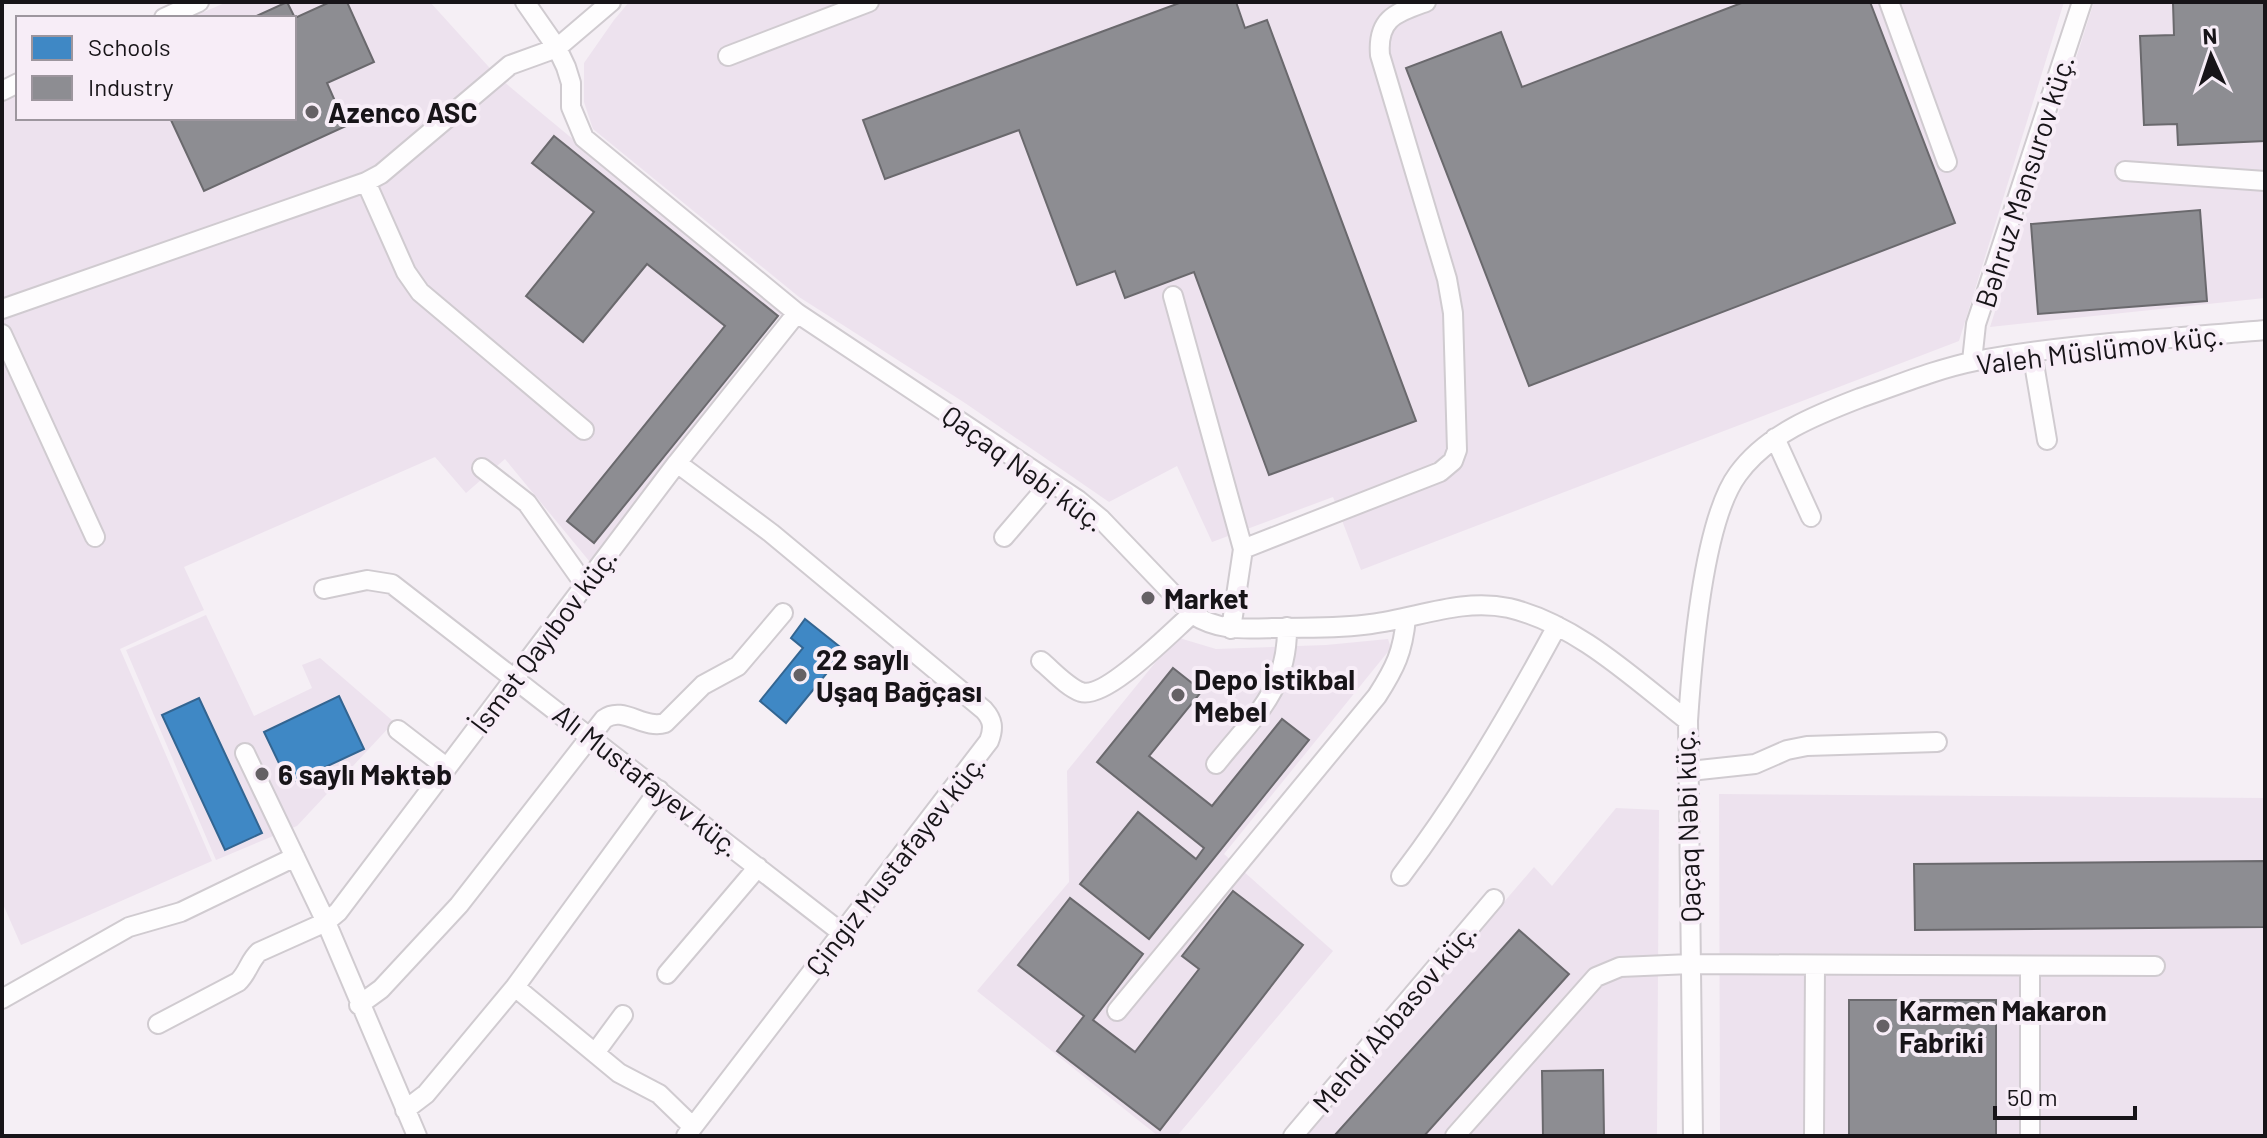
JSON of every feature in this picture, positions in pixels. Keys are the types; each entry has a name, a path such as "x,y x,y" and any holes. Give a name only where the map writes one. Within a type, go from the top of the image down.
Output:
{"street":[{"path":"168,16 199,2"},
{"name":"Qaçaq Nəbi küç.","path":"525,2 557,48 571,83 571,107 584,138 797,313 1051,482 1101,519 1192,614 1204,622 1231,629 1346,628 1460,605 1520,611 1557,626 1596,651 1688,721 1693,1136"},
{"path":"2,309 366,182 381,174 510,65 557,48 611,2"},
{"path":"728,56 869,2"},
{"path":"1243,549 1440,472 1453,461 1457,450 1453,313 1447,279 1380,55 1379,39 1394,8 1426,2"},
{"path":"1889,2 1947,162"},
{"name":"Bəhruz Mənsurov küç.","path":"1972,361 1976,324 2082,2"},
{"path":"2125,171 2265,181"},
{"path":"366,182 406,272 420,292 584,430"},
{"path":"1173,296 1243,549 1231,629"},
{"name":"İsmət Qayıbov küç.","path":"158,1024 238,982 247,974 259,952 326,922 338,912 677,463 797,313"},
{"name":"Valeh Müslümov küç.","path":"1688,721 1695,643 1713,532 1738,474 1775,438 1829,410 1972,361 2032,352 2265,330"},
{"path":"2,334 95,537"},
{"path":"2032,352 2047,440"},
{"path":"1775,438 1811,517"},
{"name":"Çingiz Mustafayev küç.","path":"677,463 771,533 984,710 991,718 993,731 989,741 690,1132"},
{"path":"482,468 527,503 585,585"},
{"path":"1004,537 1051,482"},
{"name":"Alı Mustafayev küç.","path":"324,589 367,580 392,584 842,933"},
{"path":"359,1005 381,989 459,905 589,736 609,715 618,714 657,726 665,723 703,685 738,666 783,613"},
{"path":"1041,661 1075,689 1092,692 1117,680 1192,614"},
{"path":"1117,1011 1377,696 1399,657 1406,618"},
{"path":"1401,876 1469,780 1557,626"},
{"path":"1216,764 1276,689 1288,646 1287,627"},
{"path":"398,730 446,767"},
{"path":"1690,771 1755,764 1787,750 1807,746 1937,742"},
{"path":"245,753 326,922 417,1136"},
{"path":"405,1110 426,1094 515,987 659,790"},
{"path":"2,999 129,927 181,912 295,857"},
{"path":"667,974 758,867"},
{"name":"Mehdi Abbasov küç.","path":"1293,1136 1494,899"},
{"path":"1455,1136 1596,977 1620,967 1691,964 2155,966"},
{"path":"1814,1136 1815,965"},
{"path":"2030,966 2030,1136"},
{"path":"515,987 619,1073 659,1094 690,1132"},
{"path":"595,1053 623,1015"}],"shaded area":[{"name":"Azenco ASC","path":"227,2 430,2 497,76 782,313 590,562 505,459 466,493 435,457 184,567 204,610 120,649 212,861 21,945 2,902 2,100 16,94 16,120 296,120 296,16 195,16"},
{"path":"629,2 2064,2 1959,341 1361,570 1333,497 1212,542 1177,466 1109,502 965,403 799,297 593,129 584,102 584,63"},
{"path":"2094,2 2265,2 2265,298 1990,327"},
{"name":"6 saylı Məktəb","path":"206,615 254,716 312,688 302,665 320,658 394,722 297,826 216,860 126,650"},
{"path":"1176,637 1216,649 1388,639 1391,648 1224,854 1333,951 1177,1136 1158,1136 977,991 1069,882 1067,771"},
{"path":"1719,794 2265,798 2265,1136 1720,1136"},
{"path":"1616,808 1659,810 1657,1136 1304,1136 1534,867 1552,886"}],"building: Schools":[{"path":"805,619 845,651 786,723 760,701 803,648 791,638"},
{"path":"339,696 364,749 289,784 264,732"},
{"path":"199,698 262,833 225,850 162,715"}],"building: Industry":[{"path":"287,2 294,16 256,16"},
{"path":"330,2 347,2 374,62 327,83 346,126 204,191 171,120 296,120 296,18"},
{"path":"1182,2 1236,2 1245,28 1267,20 1416,421 1269,475 1194,272 1125,298 1115,271 1077,285 1019,130 885,179 863,120"},
{"path":"1744,2 1870,2 1955,223 1529,386 1406,68 1501,32 1522,87"},
{"path":"2265,2 2265,141 2178,145 2177,124 2144,125 2140,36 2174,35 2173,3"},
{"path":"554,136 778,316 594,543 567,521 725,326 647,264 583,342 526,296 594,212 532,163"},
{"path":"2200,210 2207,301 2038,314 2031,224"},
{"path":"1173,668 1202,691 1149,756 1212,806 1282,719 1309,740 1149,939 1080,884 1138,812 1196,859 1204,848 1097,762"},
{"path":"2265,861 2265,927 1915,930 1914,864"},
{"path":"1233,891 1303,945 1160,1130 1057,1051 1084,1016 1018,965 1070,898 1143,954 1093,1020 1135,1052 1199,969 1182,956"},
{"path":"1519,930 1569,974 1424,1136 1334,1136"},
{"path":"1849,1000 1996,1000 1996,1136 1849,1136"},
{"path":"1603,1070 1604,1136 1543,1136 1542,1071"}],"place":[{"name":"Azenco ASC","path":"312,112"},
{"name":"Market","path":"1148,598"},
{"name":"22 saylı Uşaq Bağçası","path":"800,675"},
{"name":"Depo İstikbal Mebel","path":"1178,695"},
{"name":"6 saylı Məktəb","path":"262,774"},
{"name":"Karmen Makaron Fabriki","path":"1883,1026"}]}
